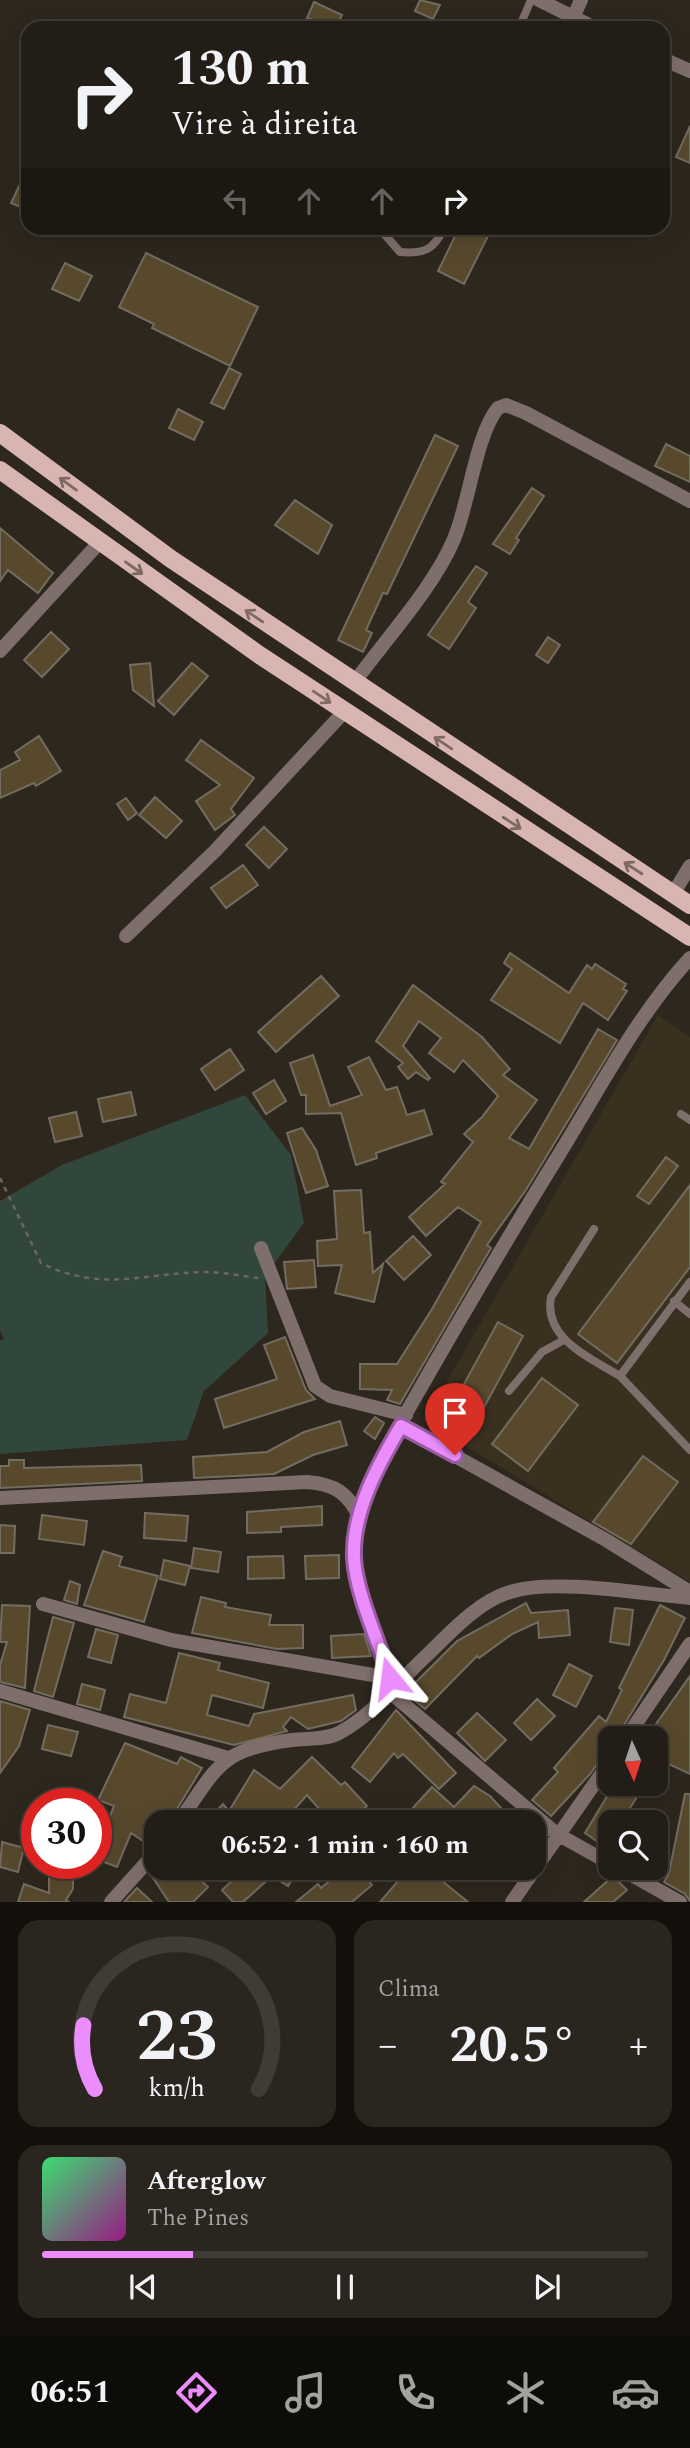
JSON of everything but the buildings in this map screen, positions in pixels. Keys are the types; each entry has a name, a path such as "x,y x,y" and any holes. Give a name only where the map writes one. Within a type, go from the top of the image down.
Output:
{"main road":[{"path":"0,433 170,559 690,905"},
{"path":"0,470 99,544 344,712 690,937"}],"street":[{"path":"538,0 580,21"},
{"path":"573,18 581,0"},
{"path":"670,62 690,71"},
{"path":"354,683 445,559 466,508 484,439 498,408 506,405 526,413 690,501"},
{"path":"0,651 99,544"},
{"path":"126,936 215,851 344,712"},
{"path":"674,894 690,866"},
{"path":"598,1857 556,1834 391,1694 390,1678 355,1566 360,1518 374,1478 403,1421 491,1265 594,1094 657,996 690,958"},
{"path":"261,1248 315,1386 330,1396 403,1421 690,1592"},
{"path":"0,1498 307,1482 337,1488 353,1503 360,1518"},
{"path":"187,1810 211,1773 228,1758 261,1745 335,1735 391,1694 449,1633 474,1613 510,1592 564,1588 690,1598"},
{"path":"43,1604 171,1640 390,1678"},
{"path":"634,1726 690,1644"},
{"path":"0,1691 228,1758"},
{"path":"512,1902 556,1834 598,1777"},
{"path":"111,1902 144,1865"},
{"path":"640,1880 680,1902"}],"lane":[{"path":"523,21 531,0"},
{"path":"385,235 400,252 419,253 433,248 440,235"},
{"path":"681,1114 690,1120"},
{"path":"593,1229 551,1297 549,1306 562,1341 620,1376 690,1450"},
{"path":"620,1376 690,1282"},
{"path":"674,1301 690,1314"},
{"path":"509,1391 542,1352 562,1341"}],"path":[{"path":"0,1178 41,1263 54,1269 119,1282 205,1272 275,1281"}],"shaded area":[{"path":"658,1015 690,1037 690,1582 424,1421"}],"green space":[{"path":"245,1095 291,1155 304,1223 265,1276 268,1333 204,1391 187,1440 0,1454 0,1341 4,1339 0,1331 0,1201 62,1165"}],"route":[{"path":"390,1678 355,1566 355,1545 363,1505 385,1453 401,1426 455,1455"}]}
